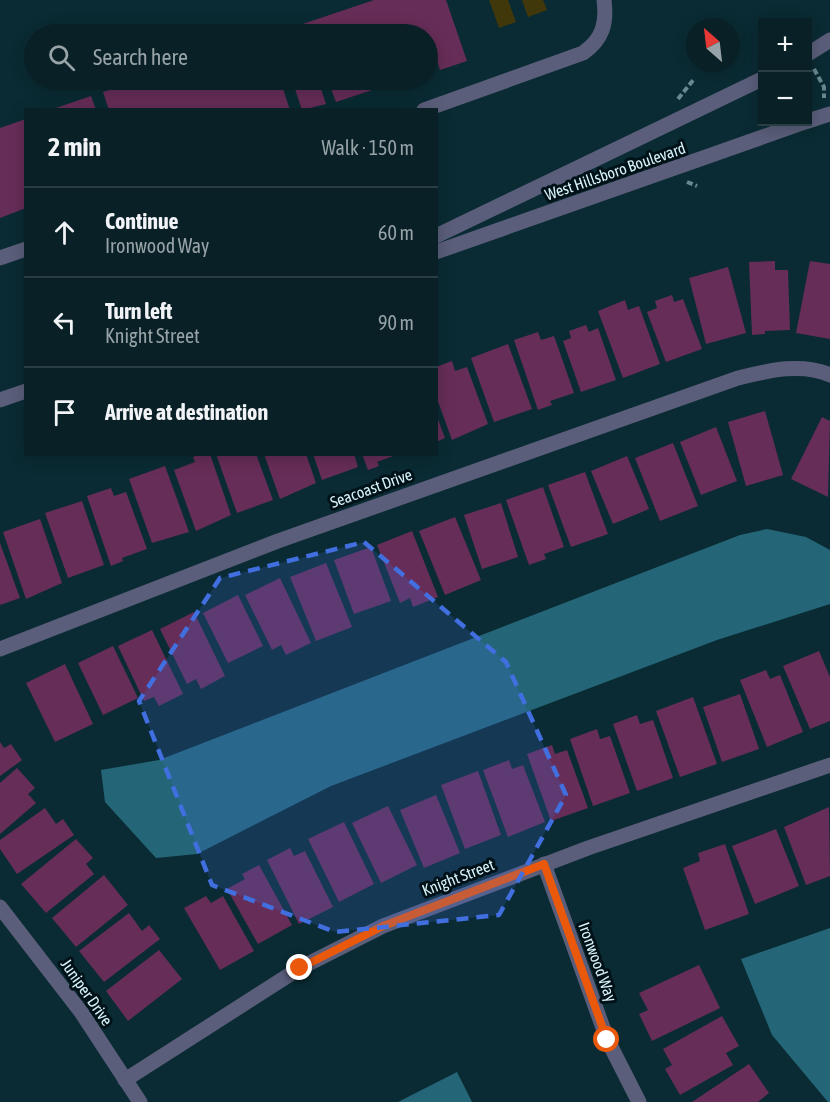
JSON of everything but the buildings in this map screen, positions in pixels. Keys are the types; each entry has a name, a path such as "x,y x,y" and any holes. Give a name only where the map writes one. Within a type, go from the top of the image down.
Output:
{"street":[{"path":"430,108 574,57 598,40 604,26 604,0"},
{"path":"812,59 830,40"},
{"name":"West Hillsboro Boulevard","path":"438,235 758,80"},
{"name":"West Hillsboro Boulevard","path":"812,119 830,114"},
{"name":"West Hillsboro Boulevard","path":"438,251 792,126"},
{"path":"0,258 24,250"},
{"name":"Seacoast Drive","path":"0,649 278,541 738,378 771,370 796,369 830,375"},
{"path":"0,400 24,392"},
{"name":"Knight Street","path":"125,1080 266,988 340,946 424,908 830,765"},
{"name":"Ironwood Way","path":"544,864 607,1040 639,1102"},
{"name":"Juniper Drive","path":"0,907 74,1004 140,1102"}],"path":[{"path":"812,65 824,87 824,99"}],"highlighted area":[{"path":"364,542 506,662 566,795 499,915 335,932 212,885 139,701 220,578"}],"shaded area":[{"path":"489,0 508,0 516,22 499,28"},
{"path":"522,0 543,0 547,10 528,17"}],"water":[{"path":"767,529 806,537 830,550 830,604 717,640 331,786 197,854 156,858 105,802 101,770 159,760 740,535"},
{"path":"830,928 830,1102 828,1102 772,1035 741,959"},
{"path":"457,1072 472,1102 398,1102"}],"route":[{"path":"300,968 340,946 424,908 544,864 607,1040"}]}
